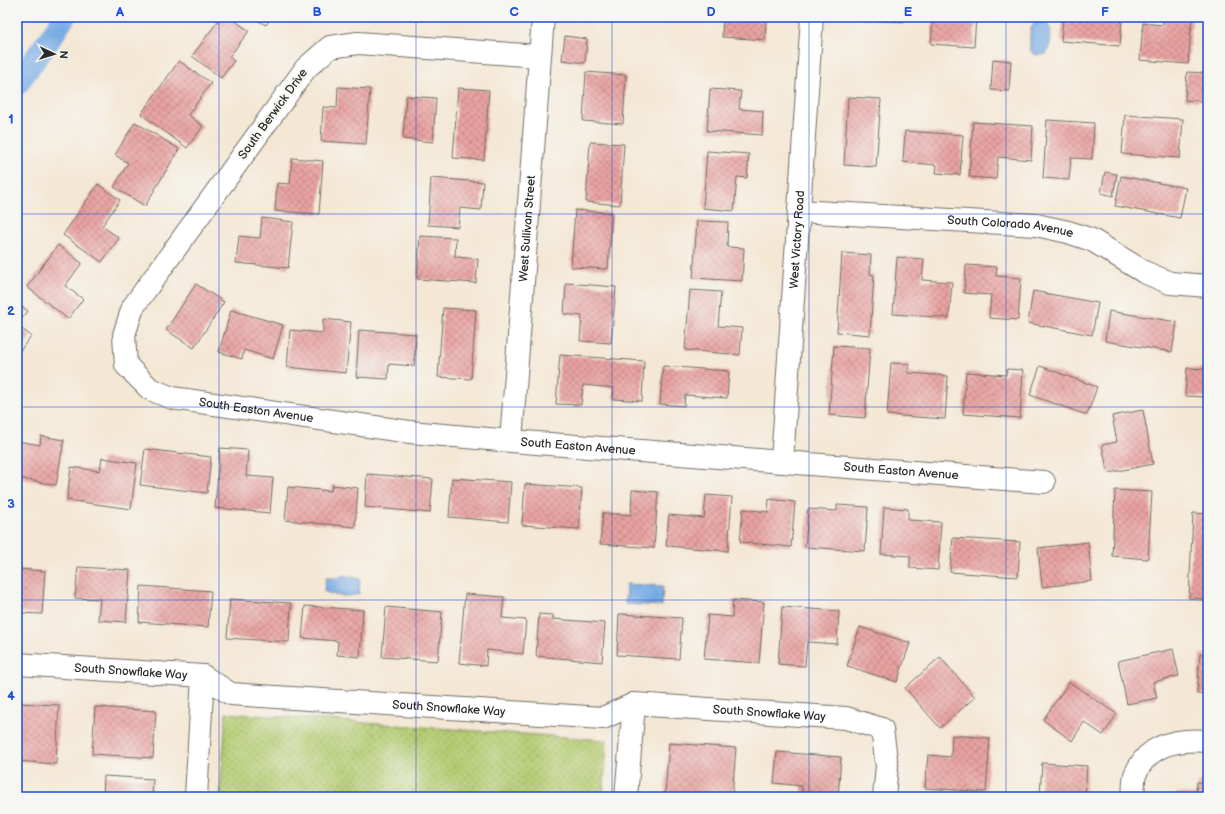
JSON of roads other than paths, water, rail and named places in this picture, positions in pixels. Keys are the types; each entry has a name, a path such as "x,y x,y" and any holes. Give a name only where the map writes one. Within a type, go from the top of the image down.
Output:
{"street":[{"name":"West Sullivan Street","path":"511,441 543,17"},
{"name":"West Victory Road","path":"782,462 812,17"},
{"name":"South Berwick Drive","path":"126,365 124,335 133,307 306,68 330,47 358,43 539,56"},
{"name":"South Colorado Avenue","path":"799,211 1036,225 1068,232 1092,240 1144,272 1170,283 1208,286"},
{"name":"South Easton Avenue","path":"126,365 150,389 172,398 410,432 1044,482"},
{"name":"South Snowflake Way","path":"17,664 203,676 231,694 239,695 603,718 634,704 846,718 882,729 887,766 884,797"},
{"path":"196,797 203,676"},
{"path":"626,797 634,704"},
{"path":"1133,797 1135,775 1143,760 1156,749 1174,742 1191,740 1208,741"}],"water":[{"path":"1041,21 1049,27 1051,39 1046,54 1037,55 1032,52 1030,47 1030,32 1035,23"},
{"path":"344,575 360,579 359,594 341,596 324,591 326,578 338,578"},
{"path":"626,584 663,586 662,606 625,604"}],"waterway":[{"path":"17,84 64,17"}]}
